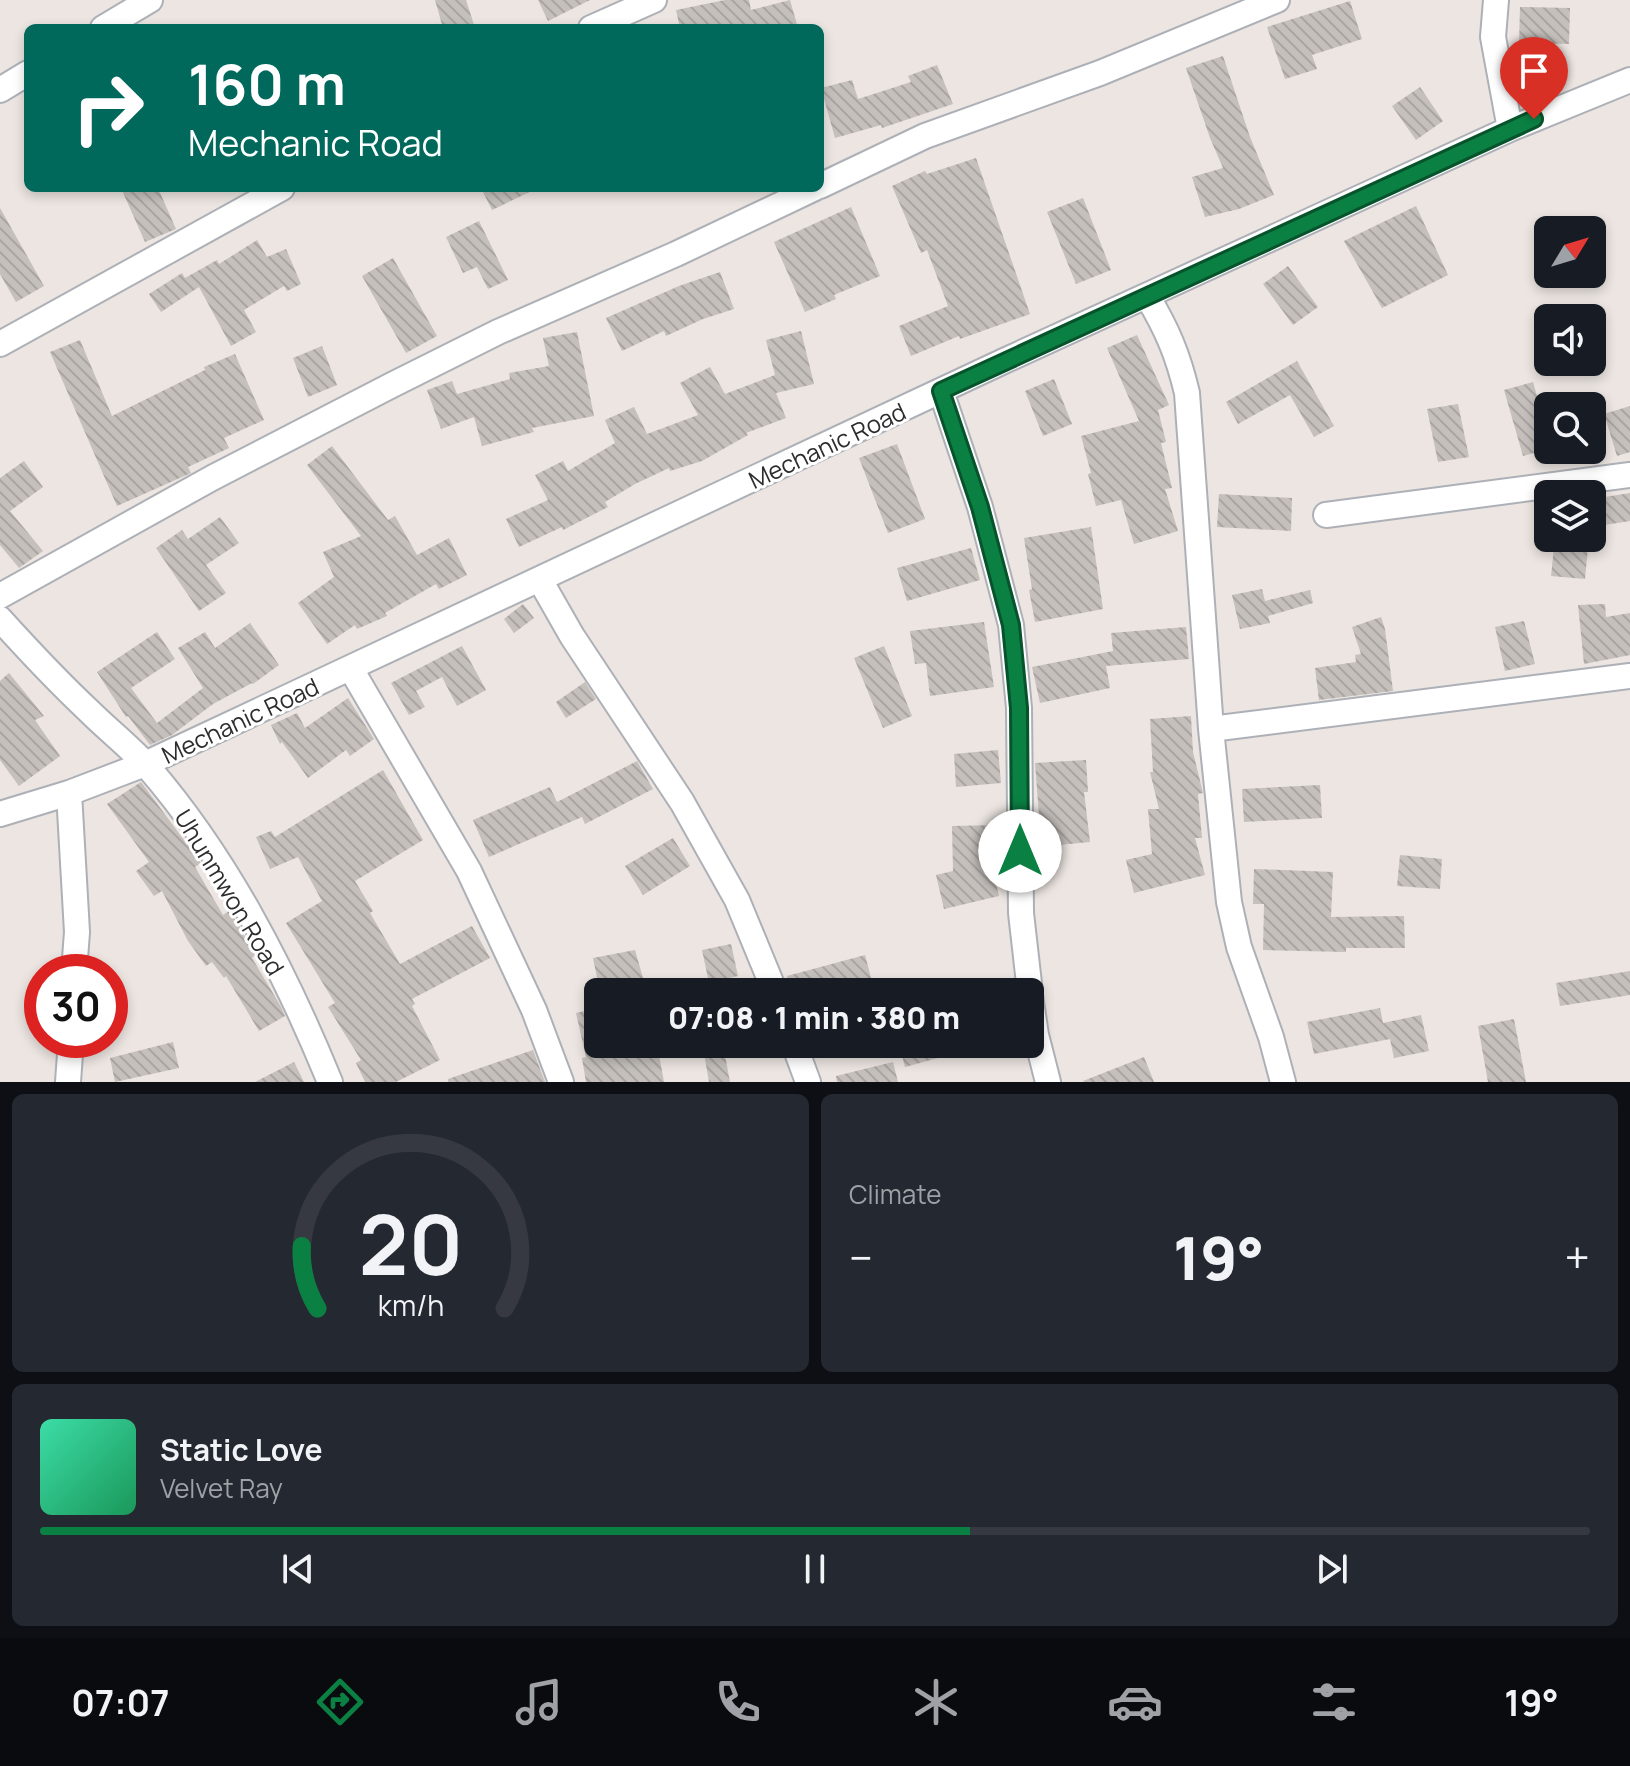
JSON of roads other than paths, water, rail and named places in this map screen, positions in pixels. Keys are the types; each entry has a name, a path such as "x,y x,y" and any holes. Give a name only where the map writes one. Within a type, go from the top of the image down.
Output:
{"street":[{"path":"110,24 150,0"},
{"path":"600,24 654,0"},
{"path":"824,184 925,136 1100,73 1277,0"},
{"path":"1496,0 1493,37 1510,129"},
{"path":"0,90 24,75"},
{"name":"Mechanic Road","path":"0,814 69,793 145,764 1147,296 1510,129 1630,80"},
{"path":"0,344 275,192"},
{"path":"0,596 212,478 392,385 498,332 807,192"},
{"path":"1147,296 1169,334 1187,393 1211,729 1233,922 1283,1082"},
{"path":"941,391 980,507 1011,625 1019,708 1021,913 1028,978"},
{"path":"1326,515 1630,475"},
{"path":"540,580 572,636 682,802 737,900 769,978"},
{"name":"Uhunmwon Road","path":"0,619 54,677 145,764 199,831 265,942 330,1082"},
{"path":"351,669 469,871 528,997 561,1082"},
{"path":"1211,729 1630,676"},
{"path":"69,793 77,932 75,954"},
{"path":"68,1082 70,1058"},
{"path":"799,1058 808,1082"},
{"path":"1042,1058 1048,1082"}]}
